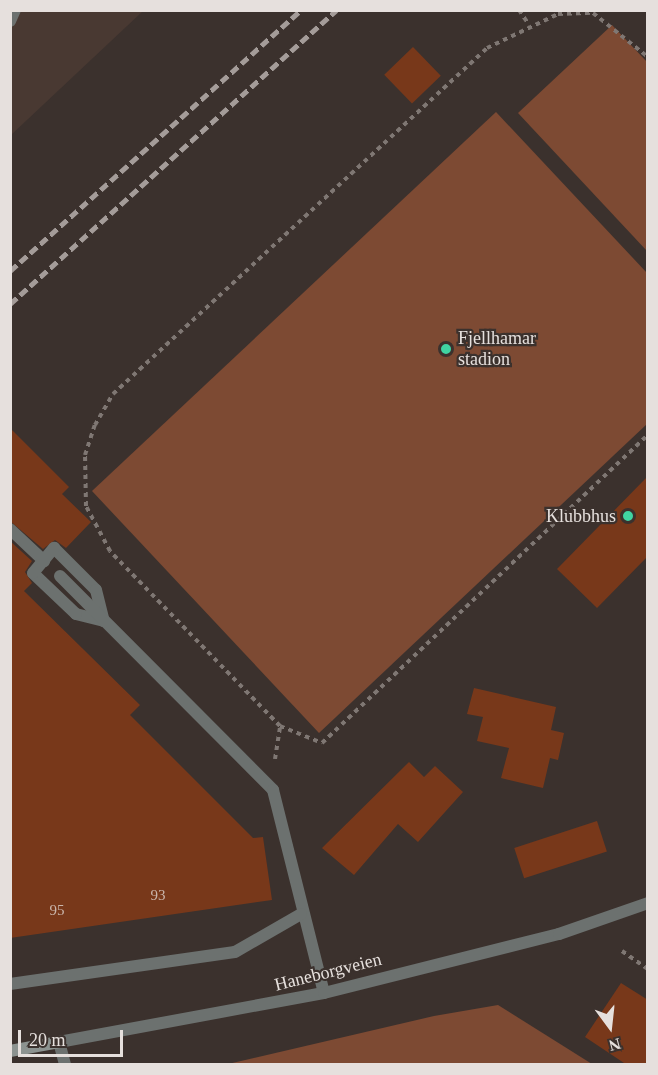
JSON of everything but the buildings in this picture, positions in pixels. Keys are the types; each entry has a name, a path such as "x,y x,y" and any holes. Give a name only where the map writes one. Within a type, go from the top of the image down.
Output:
{"main road":[{"name":"Haneborgveien","path":"10,1051 59,1042"}],"street":[{"path":"10,21 15,10"},
{"path":"10,529 44,561"},
{"path":"54,548 96,590 104,621 76,614 33,573 54,548"},
{"path":"60,576 273,790 301,914 324,993"},
{"name":"Haneborgveien","path":"59,1042 324,993 559,934 648,903"},
{"path":"10,984 235,952 301,914"},
{"path":"59,1042 65,1065"}],"path":[{"path":"519,10 530,25"},
{"path":"648,57 593,13 558,14 530,25 487,48 113,394 95,425 85,455 86,506 110,551 280,726 322,743 648,435"},
{"path":"273,790 280,726"},
{"path":"622,951 648,969"}],"shaded area":[{"path":"11,11 143,11 11,135"},
{"path":"612,25 647,62 647,251 518,113"},
{"name":"Fjellhamar stadion","path":"496,112 647,273 647,424 319,733 92,491"},
{"path":"498,1005 592,1064 228,1064 434,1016"}],"railway":[{"path":"10,271 301,10"},
{"path":"10,304 336,10"}],"place":[{"name":"Fjellhamar stadion","path":"446,349"},
{"name":"Klubbhus","path":"628,516"}]}
